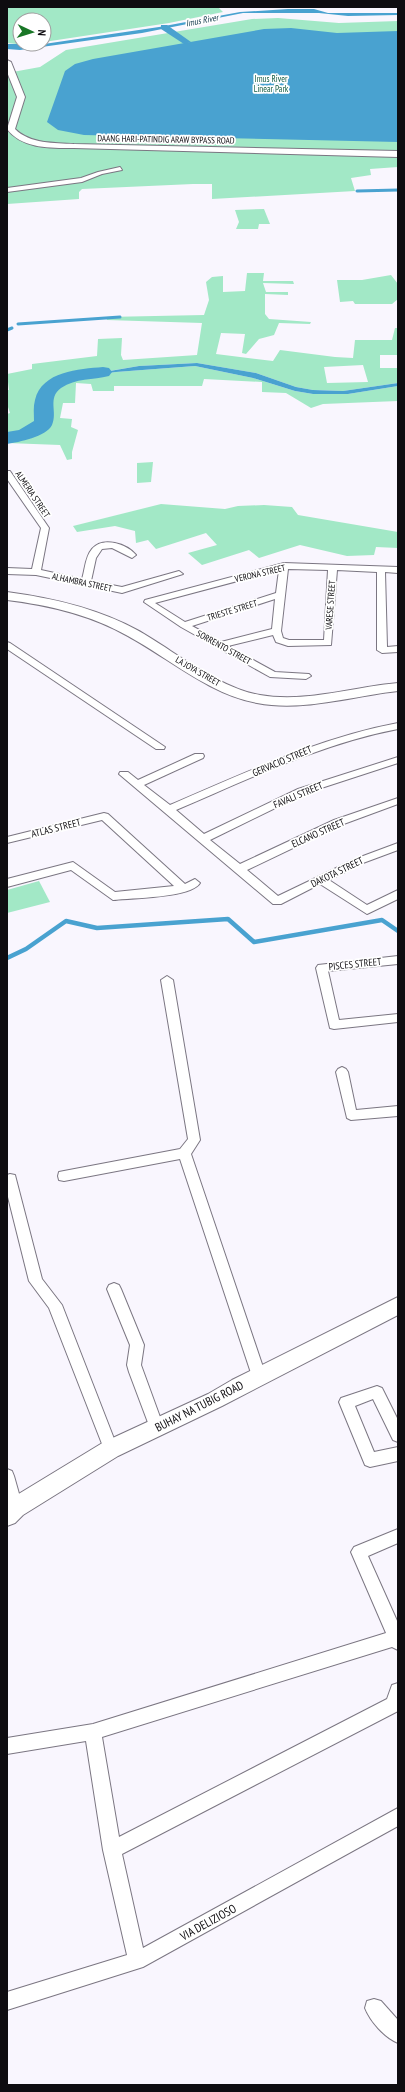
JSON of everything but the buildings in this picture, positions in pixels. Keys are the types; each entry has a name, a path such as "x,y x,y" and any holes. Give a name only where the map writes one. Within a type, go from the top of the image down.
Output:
{"main road":[{"name":"DAANG HARI-PATINDIG ARAW BYPASS ROAD","path":"7,62 10,75 22,99 9,131 30,140 74,146 398,154"},
{"name":"LA JOYA STREET","path":"7,596 58,604 114,623 222,685 256,698 282,702 398,687"},
{"name":"BUHAY NA TUBIG ROAD","path":"11,1512 111,1449 215,1400 398,1305"}],"street":[{"path":"7,190 82,180 100,173 120,169"},
{"name":"ALMERIA STREET","path":"7,473 45,528 36,572"},
{"path":"86,582 95,551 101,547 119,546 132,555"},
{"path":"220,645 277,635 284,566"},
{"name":"VERONA STREET","path":"148,602 284,566 398,570"},
{"name":"VARESE STREET","path":"277,635 288,643 328,643 333,568"},
{"path":"381,569 382,650 398,649"},
{"name":"ALHAMBRA STREET","path":"7,571 36,572 122,590 179,574"},
{"name":"TRIESTE STREET","path":"184,625 280,595"},
{"name":"SORRENTO STREET","path":"148,602 184,625 273,675 306,676"},
{"path":"7,645 160,747"},
{"name":"GERVACIO STREET","path":"170,809 312,749 362,734 398,726"},
{"path":"137,784 199,756"},
{"name":"FAVALI STREET","path":"203,840 302,791 398,760"},
{"path":"124,774 170,809 203,840 240,869"},
{"name":"ELCANO STREET","path":"240,869 334,825 380,806 398,801"},
{"name":"ATLAS STREET","path":"7,840 104,816 184,889"},
{"name":"DAKOTA STREET","path":"240,869 277,901 358,861 398,846"},
{"path":"7,883 73,866 113,896 184,889 195,884"},
{"path":"321,880 367,910 398,894"},
{"name":"PISCES STREET","path":"398,960 322,968 334,1025 398,1018"},
{"path":"64,1176 184,1153 194,1140 167,980"},
{"path":"342,1072 351,1115 398,1111"},
{"path":"184,1153 259,1376"},
{"path":"10,1179 36,1281 55,1304 111,1449"},
{"path":"114,1288 137,1345 134,1365 157,1428"},
{"path":"398,1435 377,1392 346,1402 370,1460 398,1454"},
{"path":"7,1476 11,1512"},
{"path":"7,1746 93,1732 397,1640 359,1552 398,1536"},
{"path":"112,1850 394,1704 398,1691"},
{"path":"93,1732 112,1850 137,1961"},
{"name":"VIA DELIZIOSO","path":"7,2001 137,1961 398,1817"},
{"path":"374,2008 398,2034"}],"green space":[{"path":"7,7 218,7 223,12 169,23 52,41 52,12 12,12 12,43 7,43"},
{"name":"Imus River Linear Park","path":"278,18 339,23 398,21 398,167 370,169 371,175 351,178 355,191 212,199 212,184 193,184 82,189 79,192 79,199 7,204 7,73 40,67 66,50 252,19"},
{"path":"264,209 270,224 259,224 258,229 236,229 239,222 235,210"},
{"path":"247,273 264,273 263,281 293,281 294,284 263,283 266,292 288,292 288,295 265,294 265,314 269,319 311,322 310,324 279,323 274,335 259,339 246,354 242,353 245,334 221,333 216,354 273,361 280,350 353,358 355,340 392,340 395,328 398,328 398,355 380,355 380,368 398,368 398,383 343,391 313,390 296,387 256,373 197,363 139,366 67,378 116,372 195,366 253,378 295,391 313,394 348,394 398,386 398,401 323,404 311,408 286,393 262,392 262,382 204,379 202,386 114,386 114,391 93,391 91,384 76,383 75,403 63,403 60,418 72,419 71,427 78,430 72,452 72,459 67,460 60,445 7,443 7,414 10,413 7,404 7,390 9,390 7,374 32,369 32,364 97,356 98,339 122,338 121,355 123,360 197,355 202,323 107,320 106,317 204,315 209,300 206,282 212,277 223,276 223,292 245,291","holes":["363,365 368,382 327,383 324,367"]},
{"path":"391,275 398,284 398,299 392,304 355,304 353,301 340,302 337,280 362,280"},
{"path":"153,462 151,482 137,483 137,463"},
{"path":"161,504 225,509 238,506 264,505 292,507 298,515 398,532 398,548 376,547 374,555 347,556 300,545 259,558 249,550 202,565 188,553 217,545 206,533 156,549 148,540 136,543 135,531 115,526 77,532 73,526"},
{"path":"39,881 50,902 7,913 7,890"}],"water":[{"name":"Imus River","path":"314,9 328,13 398,13 398,15 348,16 319,13 243,13 142,33 52,46 52,43 159,27 240,12"},
{"name":"Imus River Linear Park","path":"291,28 337,33 398,31 398,142 84,135 58,130 47,122 65,71 75,64 93,59 264,29"},
{"path":"7,44 12,44 12,49 7,49"},
{"path":"197,363 256,373 296,387 313,390 343,391 398,383 398,386 348,394 313,394 295,391 253,378 195,366 116,372 63,379 139,366"}],"waterway":[{"path":"164,27 187,42"},
{"path":"357,191 398,190"},
{"path":"18,324 120,317"},
{"path":"7,330 12,328"},
{"path":"7,438 24,435 43,424 44,399 49,389 55,384 70,377 103,372"},
{"path":"7,958 26,949 66,921 97,928 228,919 254,942 382,920 398,931"}]}
